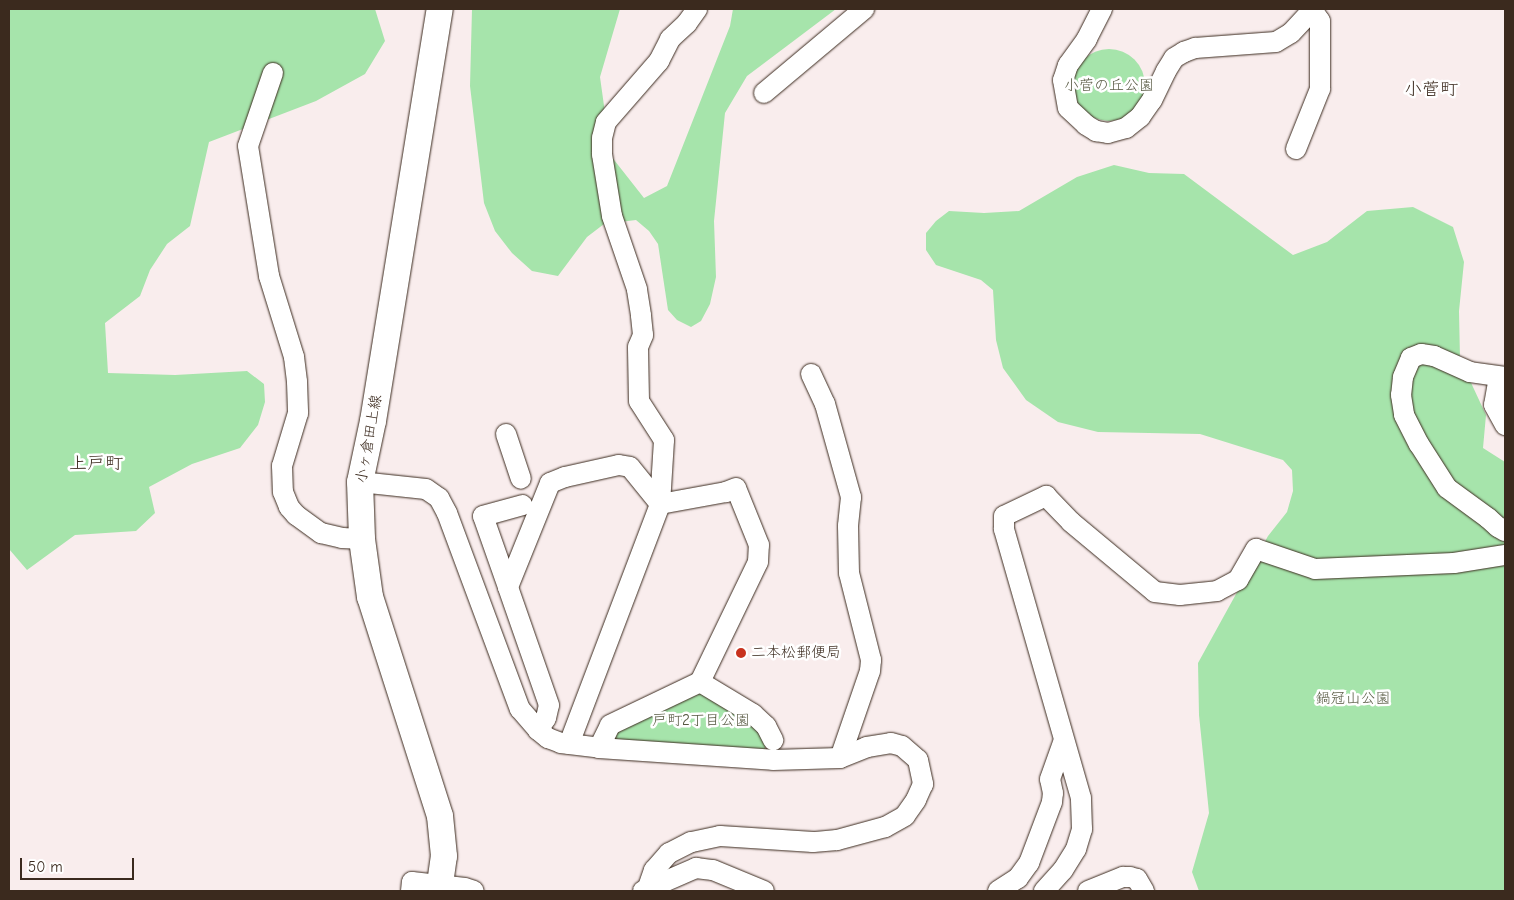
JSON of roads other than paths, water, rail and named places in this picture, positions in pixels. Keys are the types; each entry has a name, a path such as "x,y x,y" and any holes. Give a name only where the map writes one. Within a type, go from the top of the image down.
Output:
{"main road":[{"name":"小ヶ倉田上線","path":"440,9 440,22 380,382 360,482 362,538 370,598 440,816 444,856 440,888"}],"street":[{"path":"569,744 660,504 664,440 639,401 638,347 642,335 641,315 637,289 612,216 602,154 602,138 606,122 659,61 670,39 687,23 697,9"},
{"path":"764,93 864,9"},
{"path":"1102,9 1087,39 1068,65 1063,80 1068,108 1086,125 1096,131 1108,133 1126,128 1140,117 1152,100 1166,70 1174,58 1195,48 1276,42 1291,33 1313,10 1320,21 1320,89 1296,149"},
{"path":"273,73 248,146 269,276 294,357 298,382 298,413 282,466 283,492 293,511 321,533 342,538 362,538"},
{"path":"1505,425 1494,405 1502,377 1470,372 1434,356 1421,354 1411,358 1403,377 1401,395 1404,415 1419,444 1447,488 1498,527 1505,530"},
{"path":"811,374 825,404 852,497 848,526 849,573 871,660 870,671 840,758"},
{"path":"506,434 520,479"},
{"path":"508,587 550,483 565,477 618,465 630,467 660,504"},
{"path":"360,482 426,489 439,498 447,513 520,709 538,730 548,738 569,744 599,748 773,760 840,758 878,744 891,743 902,746 918,760 922,769 923,784 916,800 905,816 885,827 838,840 813,842 720,836 691,842 669,853 654,870 645,890"},
{"path":"599,748 610,725 700,682 758,562 758,545 736,488 660,504"},
{"path":"1044,891 1072,858 1082,829 1081,798 1004,528 1004,516 1046,496 1071,522 1155,592 1180,595 1217,591 1238,580 1256,549 1315,569 1454,563 1505,555"},
{"path":"524,505 483,516 549,705 546,718 538,730"},
{"path":"700,682 753,714 766,726 773,740"},
{"path":"998,891 1024,871 1033,855 1052,802 1053,793 1050,779 1064,740"},
{"path":"645,890 696,868 713,870 753,889"},
{"path":"1088,891 1130,877 1137,879 1144,891"},
{"path":"411,891 412,882 440,888 474,891"}],"place":[{"name":"二本松郵便局","path":"741,653"}],"district":[{"name":"小菅町","path":"1431,90"},
{"name":"上戸町","path":"96,464"}],"park label":[{"name":"小菅の丘公園","path":"1109,86"},
{"name":"鍋冠山公園","path":"1353,699"},
{"name":"戸町2丁目公園","path":"701,721"}]}
